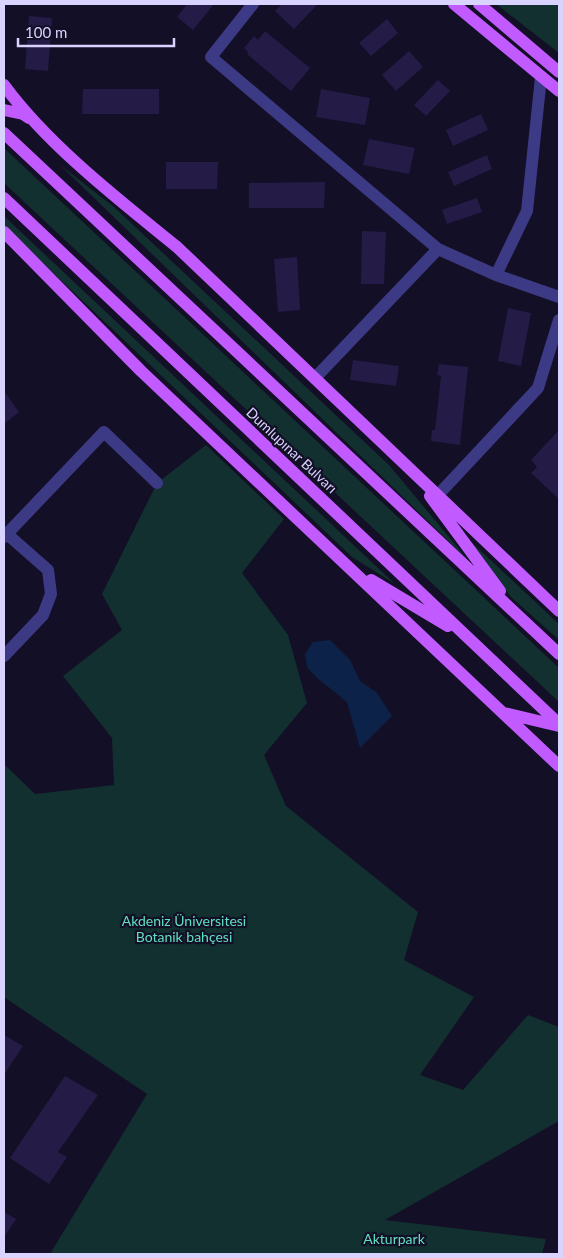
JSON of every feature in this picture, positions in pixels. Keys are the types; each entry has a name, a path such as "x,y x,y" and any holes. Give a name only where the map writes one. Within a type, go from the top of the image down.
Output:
{"main road":[{"path":"454,4 559,91"},
{"path":"479,4 559,72"},
{"path":"4,85 36,123"},
{"path":"4,110 24,114 36,123 118,200 177,247 559,611"},
{"path":"4,133 559,654"},
{"name":"Dumlupınar Bulvarı","path":"4,198 559,725"},
{"path":"4,232 141,371 559,766"},
{"path":"410,468 519,616"},
{"path":"349,567 468,638"},
{"path":"504,713 559,725"}],"street":[{"path":"253,4 211,57 438,249 496,275 559,297"},
{"path":"496,275 527,211 541,77"},
{"path":"315,378 438,249"},
{"path":"438,495 538,388 559,320"},
{"path":"4,656 43,615 51,594 48,570 5,535 104,432 157,483"}],"green space":[{"path":"496,4 559,4 559,53"},
{"path":"4,148 559,668 559,702 4,183"},
{"path":"59,164 114,207 389,465 469,561"},
{"path":"4,216 395,584 352,557 4,226"},
{"name":"Akdeniz Üniversitesi Botanik bahçesi","path":"206,445 284,519 242,573 288,635 307,703 264,755 286,806 418,912 404,960 474,997 420,1075 463,1090 528,1015 559,1027 559,1121 385,1220 546,1239 542,1254 50,1254 147,1094 4,997 4,764 35,794 114,785 112,738 63,676 122,630 102,594 157,483"},
{"path":"467,538 559,624 559,640 511,597"}],"water":[{"path":"330,640 350,660 360,681 376,692 392,716 360,748 347,702 317,678 307,667 305,654 313,642"}],"building":[{"path":"187,4 214,4 193,30 177,17"},
{"path":"282,4 318,4 294,29 275,11"},
{"path":"29,16 52,18 48,71 25,69"},
{"path":"387,19 398,33 371,56 359,43"},
{"path":"265,31 310,68 291,91 247,54 248,52 244,48 254,36 258,40"},
{"path":"409,51 423,67 396,91 382,75"},
{"path":"438,80 450,91 426,116 414,105"},
{"path":"83,89 159,89 159,114 82,114"},
{"path":"321,89 370,98 365,125 316,117"},
{"path":"481,114 488,130 453,146 446,130"},
{"path":"369,139 415,148 409,174 363,165"},
{"path":"487,155 492,169 454,186 448,172"},
{"path":"166,162 218,162 217,189 166,189"},
{"path":"325,182 324,208 249,208 249,183"},
{"path":"477,198 482,212 447,224 442,210"},
{"path":"362,231 386,232 384,284 361,284"},
{"path":"297,257 300,310 278,312 274,259"},
{"path":"508,308 531,313 521,366 498,361"},
{"path":"353,360 399,366 396,386 350,380"},
{"path":"439,364 468,367 460,445 431,441 432,430 435,430 441,376 437,375"},
{"path":"4,391 19,412 4,424"},
{"path":"559,430 559,499 531,473 537,467 531,460"},
{"path":"4,1035 23,1046 4,1075"},
{"path":"65,1076 98,1095 58,1152 67,1157 49,1184 10,1158"},
{"path":"4,1212 16,1219 4,1237"}],"park label":[{"name":"Akturpark","path":"394,1238"}]}
